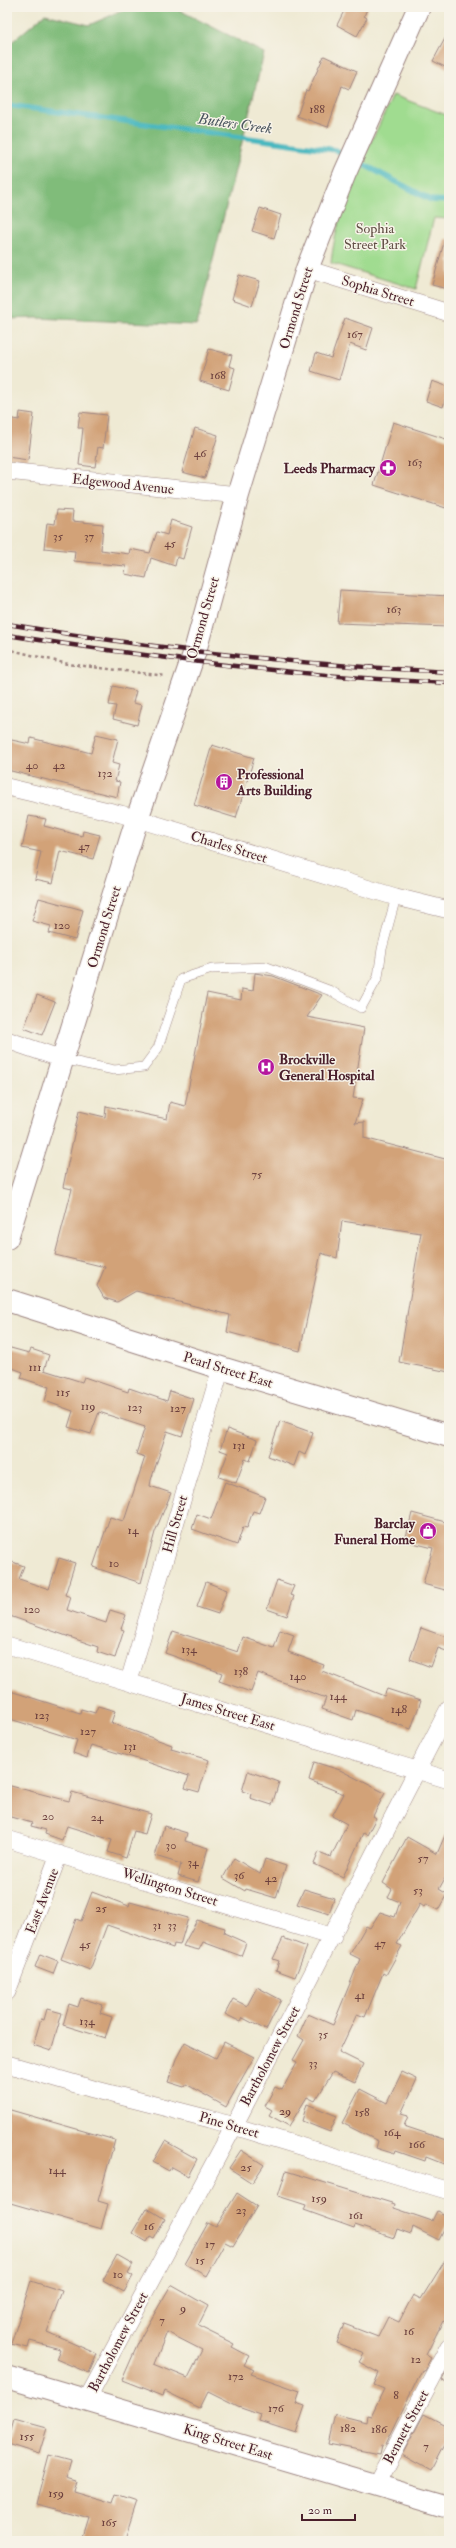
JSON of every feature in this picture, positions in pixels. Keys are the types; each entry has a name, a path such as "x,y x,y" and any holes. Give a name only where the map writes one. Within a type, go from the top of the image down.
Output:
{"street":[{"name":"Ormond Street","path":"7,1238 138,819 186,678 238,495 307,269 345,173 419,7"},
{"name":"Sophia Street","path":"307,269 449,313"},
{"name":"Edgewood Avenue","path":"7,471 238,495"},
{"name":"Charles Street","path":"7,787 138,819 396,897 449,910"},
{"path":"7,1040 62,1060"},
{"name":"Pearl Street East","path":"7,1300 221,1368 449,1436"},
{"name":"Hill Street","path":"129,1681 221,1368"},
{"name":"James Street East","path":"7,1645 129,1681 449,1780"},
{"name":"Bartholomew Street","path":"86,2401 234,2126 333,1937 416,1770 449,1708"},
{"name":"Wellington Street","path":"7,1839 333,1937"},
{"name":"East Avenue","path":"7,1992 59,1854"},
{"name":"Pine Street","path":"7,2064 234,2126 449,2192"},
{"name":"Bennett Street","path":"375,2486 449,2346"},
{"name":"King Street East","path":"7,2378 449,2507"}],"lane":[{"path":"62,1060 114,1070 144,1067 158,1048 181,979 212,969 267,967 331,991 361,1008 378,977 382,949 396,897"}],"path":[{"path":"7,649 68,664 186,678"}],"green space":[{"path":"131,7 173,7 264,53 197,325 36,318 7,319 7,46 45,14 89,25"},
{"name":"Sophia Street Park","path":"393,95 449,116 449,219 434,218 416,289 331,263 334,241 347,198 364,156"}],"building":[{"path":"346,7 368,7 364,16 367,18 357,36 337,25"},
{"path":"449,31 449,69 433,61"},
{"path":"324,56 357,71 349,89 342,86 328,127 297,116 306,90 308,91"},
{"path":"260,208 281,215 274,238 252,231"},
{"path":"445,239 449,239 449,282 447,289 432,285"},
{"path":"239,275 260,281 252,306 232,299"},
{"path":"345,318 373,328 366,350 350,344 339,380 311,371 316,353 331,358"},
{"path":"209,349 232,355 229,366 235,368 229,390 200,381"},
{"path":"432,381 449,387 443,407 426,401"},
{"path":"20,412 34,414 28,460 7,457 7,418 19,420"},
{"path":"80,412 107,415 103,448 98,447 95,467 79,465 83,428 78,428"},
{"path":"393,422 449,440 449,509 374,485"},
{"path":"195,428 218,435 205,478 182,472"},
{"path":"57,510 73,511 72,521 103,524 101,550 129,554 130,549 150,553 157,532 167,535 171,520 192,527 183,559 177,557 175,566 151,558 146,578 125,574 126,566 74,561 75,551 44,548 47,523 55,524"},
{"path":"340,590 449,596 449,627 337,623"},
{"path":"113,686 136,691 133,703 142,705 137,725 113,719 116,706 109,705"},
{"path":"96,734 118,739 112,763 119,765 115,781 120,782 117,797 7,770 7,739 30,744 31,738 91,753"},
{"name":"Professional Arts Building","path":"212,745 254,758 236,818 194,805"},
{"path":"29,816 46,819 44,826 82,836 83,831 100,835 93,859 60,851 53,883 35,879 41,852 22,848"},
{"path":"39,898 83,910 75,940 49,933 51,926 32,921"},
{"path":"255,973 273,976 322,995 307,1017 364,1028 353,1098 363,1099 355,1123 364,1122 364,1138 449,1160 449,1372 399,1362 421,1233 342,1221 337,1258 321,1253 300,1351 227,1332 230,1315 136,1291 117,1302 104,1298 97,1286 105,1267 55,1255 72,1189 63,1187 79,1111 105,1117 106,1106 167,1119 170,1102 185,1106 207,993 241,1000 242,989 253,991"},
{"path":"37,995 55,1002 42,1035 24,1028"},
{"path":"7,1347 29,1353 31,1349 49,1355 44,1370 82,1382 84,1377 128,1392 129,1388 167,1401 170,1391 194,1399 182,1436 167,1431 151,1480 150,1486 171,1493 155,1532 141,1583 93,1567 110,1517 123,1521 125,1518 145,1457 136,1454 145,1427 99,1412 91,1434 68,1427 73,1411 45,1401 49,1387 21,1378 23,1372 7,1366"},
{"path":"280,1421 313,1433 305,1455 299,1452 294,1466 268,1456"},
{"path":"227,1429 257,1440 250,1461 245,1459 236,1483 219,1477 228,1453 220,1450"},
{"path":"225,1482 265,1497 259,1513 253,1511 247,1528 243,1527 237,1545 192,1529 197,1514 211,1519"},
{"name":"Barclay Funeral Home","path":"412,1513 449,1523 449,1591 423,1584 433,1548 405,1541"},
{"path":"59,1558 75,1563 65,1595 71,1597 67,1610 106,1623 110,1610 126,1615 121,1629 124,1630 115,1658 97,1652 98,1647 7,1615 7,1560 24,1566 19,1579 49,1589"},
{"path":"277,1580 294,1586 290,1595 294,1596 287,1616 267,1609"},
{"path":"206,1582 227,1590 218,1614 197,1607"},
{"path":"421,1628 449,1638 449,1652 438,1648 431,1667 410,1659"},
{"path":"280,1630 294,1635 288,1652 324,1665 322,1671 384,1696 387,1689 421,1700 411,1729 356,1710 353,1720 322,1709 326,1698 258,1673 251,1692 219,1681 222,1673 165,1653 173,1631 238,1652 243,1637 274,1648"},
{"path":"7,1690 80,1713 81,1709 95,1713 98,1706 115,1711 111,1723 172,1745 171,1749 209,1760 199,1792 185,1788 189,1776 91,1745 87,1758 73,1753 77,1740 7,1718"},
{"path":"314,1762 340,1770 385,1793 373,1816 376,1818 367,1835 363,1833 343,1877 314,1864 319,1852 331,1857 347,1824 332,1816 344,1794 309,1780"},
{"path":"248,1771 279,1782 272,1805 250,1798 251,1794 242,1791"},
{"path":"7,1785 69,1801 72,1792 151,1814 145,1834 134,1831 126,1858 108,1852 112,1840 67,1826 62,1840 45,1834 46,1830 31,1826 32,1823 7,1816"},
{"path":"164,1826 187,1833 185,1841 208,1848 198,1882 178,1876 181,1864 155,1856"},
{"path":"449,1826 449,1871 439,1889 447,1894 438,1910 426,1904 424,1907 420,1904 397,1944 402,1946 386,1975 383,1973 365,2017 357,2014 339,2052 363,2064 355,2082 333,2072 315,2101 307,2097 289,2126 269,2115 272,2110 265,2106 275,2087 282,2090 297,2062 293,2060 304,2040 298,2036 308,2014 333,2025 360,1959 350,1954 366,1926 370,1928 380,1912 395,1917 400,1902 388,1897 392,1889 383,1883 407,1837 437,1854"},
{"path":"234,1858 260,1874 265,1859 286,1866 276,1898 246,1889 245,1891 223,1878"},
{"path":"304,1889 334,1898 329,1914 297,1904"},
{"path":"92,1892 129,1906 130,1902 188,1918 180,1945 174,1944 173,1948 107,1925 90,1970 61,1959 76,1919 81,1921"},
{"path":"197,1920 225,1928 224,1933 246,1943 241,1956 203,1942 199,1950 183,1946"},
{"path":"283,1938 307,1947 295,1977 276,1970 279,1961 273,1959"},
{"path":"40,1954 58,1961 53,1974 35,1967"},
{"path":"257,1987 281,2000 266,2030 243,2018 241,2022 225,2014 233,1999 247,2006"},
{"path":"81,1998 103,2005 100,2013 112,2017 105,2038 63,2025 69,2004 78,2007"},
{"path":"47,2009 62,2013 51,2051 33,2045 41,2019 44,2020"},
{"path":"185,2042 216,2058 224,2042 254,2057 226,2107 186,2084 184,2087 168,2082 176,2059"},
{"path":"402,2072 417,2079 401,2114 408,2116 404,2126 449,2141 449,2166 426,2157 425,2161 396,2151 395,2154 376,2148 378,2141 342,2123 360,2089 387,2103"},
{"path":"307,2104 337,2116 330,2132 302,2121"},
{"path":"7,2109 115,2140 98,2201 108,2204 101,2229 7,2202"},
{"path":"165,2141 197,2159 188,2176 171,2167 169,2171 153,2162"},
{"path":"241,2150 264,2165 252,2183 229,2168"},
{"path":"286,2171 395,2204 394,2208 432,2221 437,2211 449,2217 449,2220 439,2240 413,2227 411,2234 397,2229 394,2238 355,2225 354,2228 304,2210 306,2205 278,2196"},
{"path":"237,2193 257,2206 233,2246 225,2242 206,2276 185,2264 208,2223 216,2227"},
{"path":"147,2208 165,2219 154,2239 150,2237 147,2242 132,2233"},
{"path":"449,2254 449,2325 443,2321 426,2355 431,2358 424,2371 422,2370 385,2446 382,2445 380,2454 328,2444 335,2414 366,2422 367,2415 371,2416 384,2389 374,2385 379,2373 359,2362 364,2354 337,2343 344,2324 378,2337 388,2317 399,2322 413,2295 421,2299"},
{"path":"117,2255 133,2264 128,2273 133,2276 124,2292 103,2280"},
{"path":"31,2281 62,2291 47,2332 97,2354 89,2373 56,2359 60,2349 30,2341 28,2348 11,2344"},
{"path":"171,2285 208,2306 198,2326 234,2344 232,2347 249,2356 244,2365 254,2370 251,2374 300,2391 296,2403 305,2406 296,2433 259,2421 261,2415 238,2407 208,2392 200,2408 165,2391 163,2396 122,2380 141,2337","holes":["167,2332 202,2350 188,2378 154,2364"]},
{"path":"449,2367 449,2384 442,2380"},
{"path":"424,2414 449,2427 449,2436 431,2471 402,2455"},
{"path":"14,2419 47,2428 39,2454 7,2444"},
{"path":"49,2455 71,2461 66,2479 76,2482 73,2491 113,2503 116,2494 137,2501 124,2541 83,2541 90,2518 36,2504"}],"waterway":[{"name":"Butlers Creek","path":"7,105 336,150 348,156"},
{"name":"Butlers Creek","path":"355,160 431,200 449,201"}],"railway":[{"path":"7,624 117,641 227,655 338,665 449,672"},
{"path":"7,635 172,659 227,665 338,676 449,683"}],"place":[{"name":"Leeds Pharmacy","path":"388,468"},
{"name":"Professional Arts Building","path":"224,782"},
{"name":"Brockville General Hospital","path":"266,1067"},
{"name":"Barclay Funeral Home","path":"428,1531"}]}
